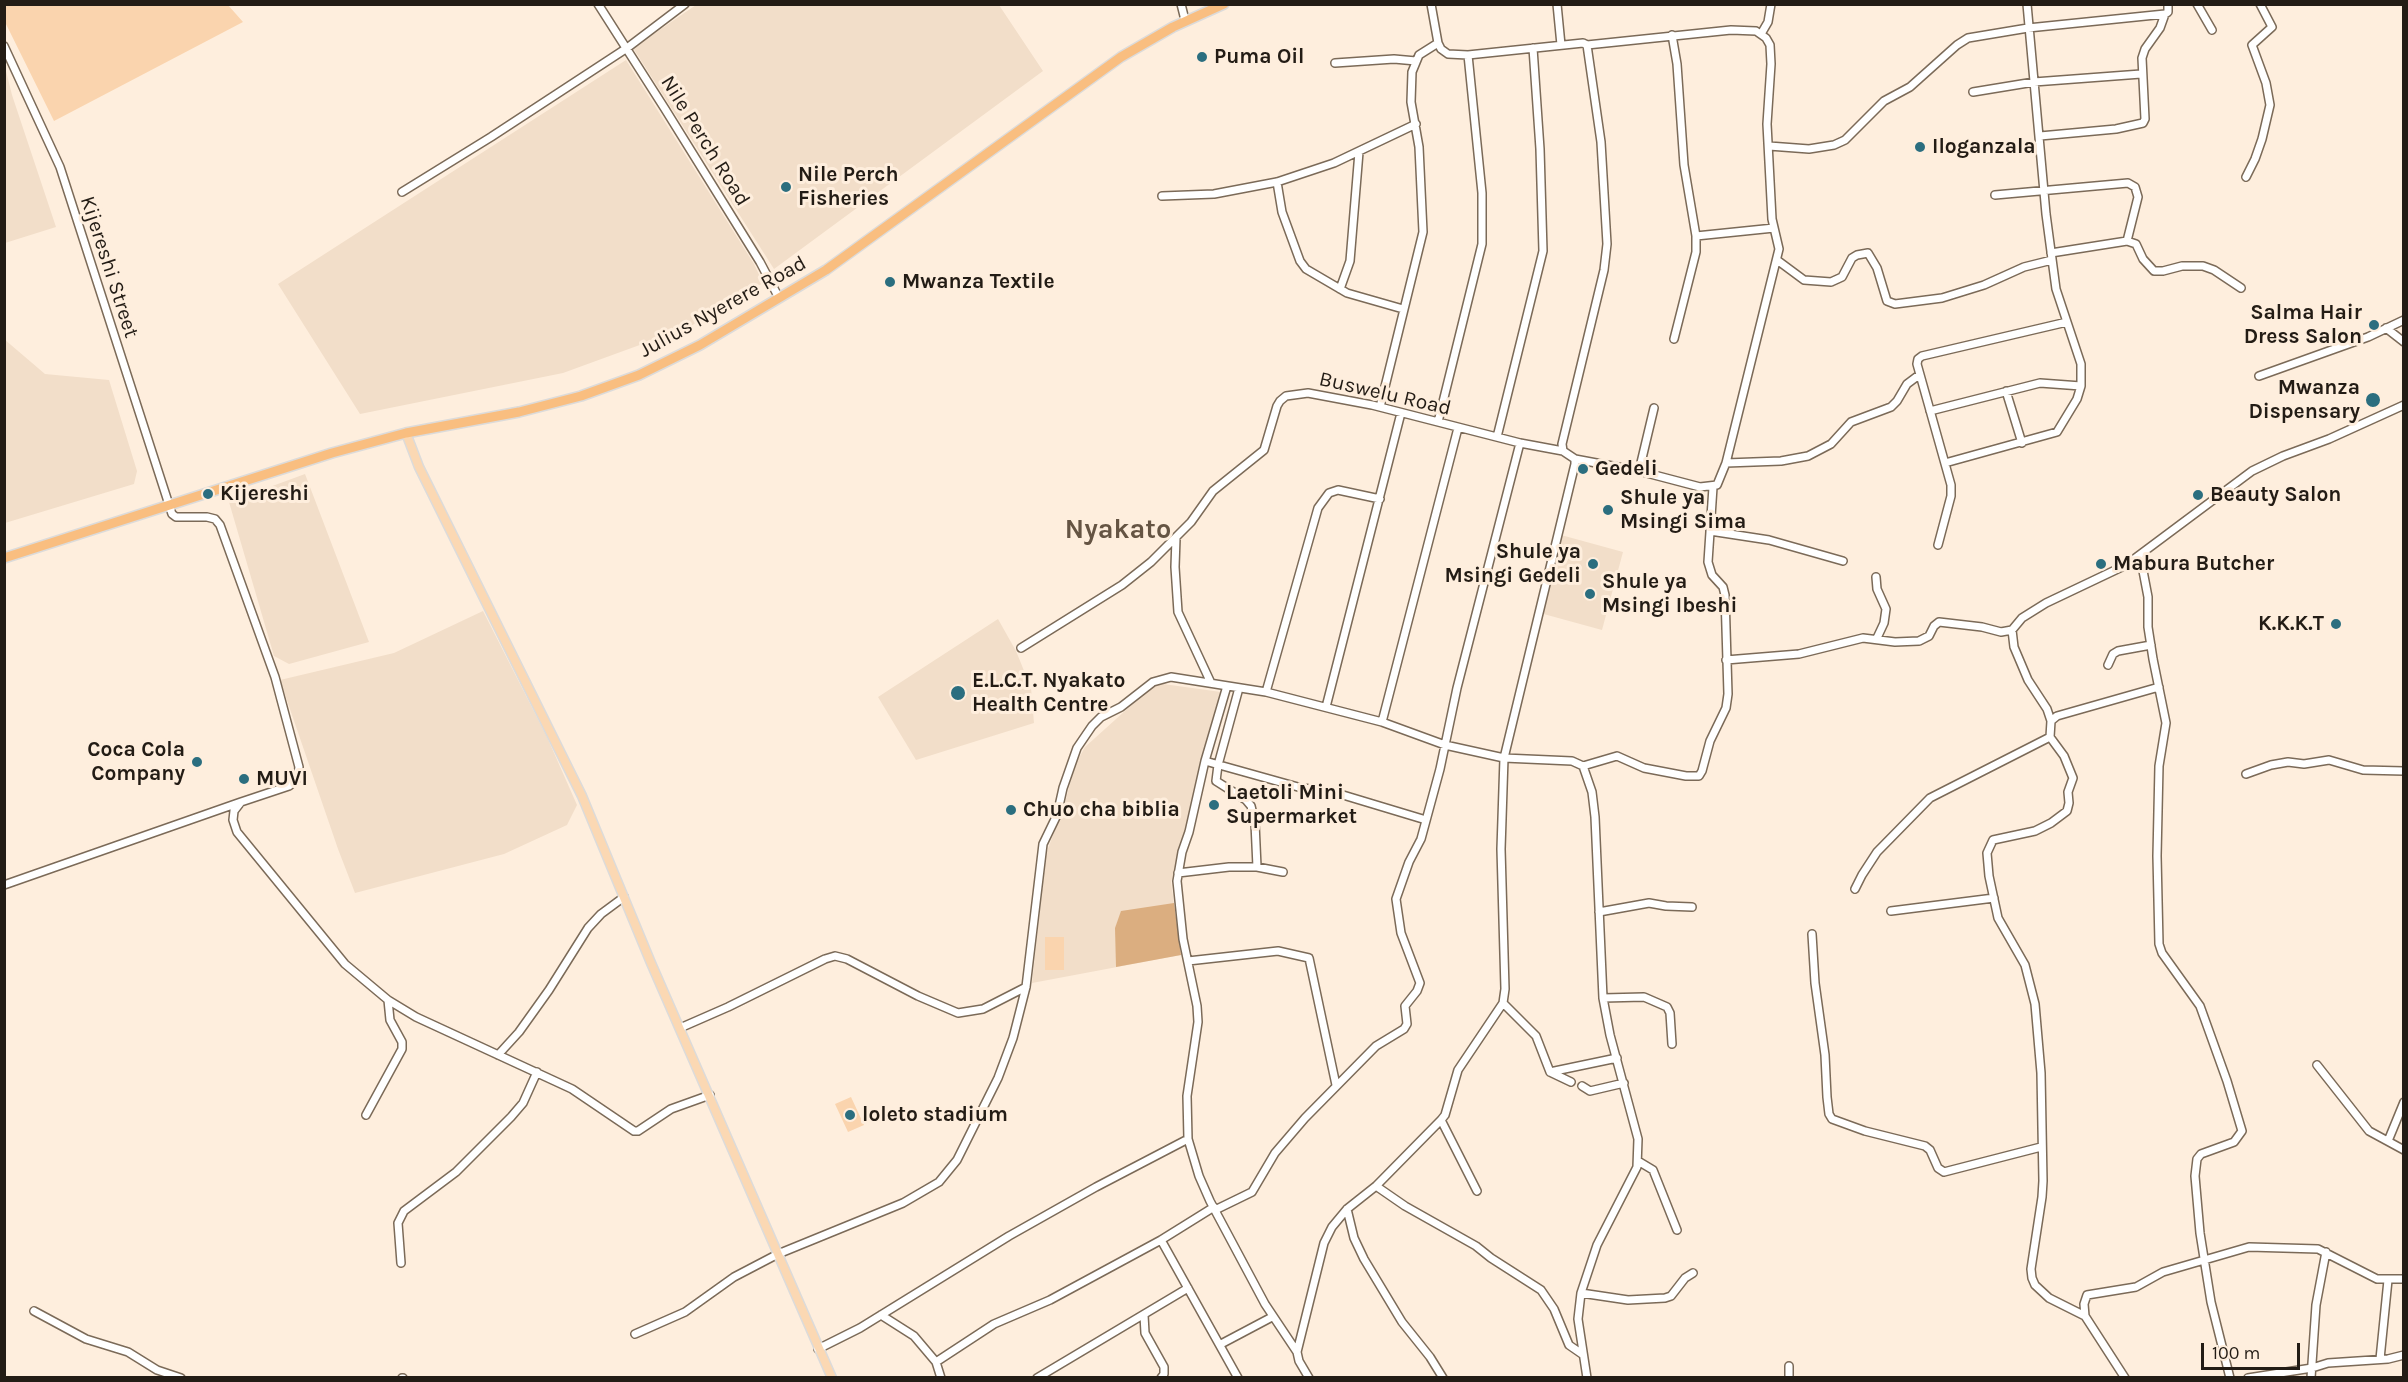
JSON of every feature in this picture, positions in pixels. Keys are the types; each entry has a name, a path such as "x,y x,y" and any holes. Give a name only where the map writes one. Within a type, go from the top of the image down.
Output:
{"highway":[{"name":"Julius Nyerere Road","path":"4,558 332,453 406,433 519,412 581,396 639,375 700,345 826,270 1085,81 1185,20 1224,4"}],"main road":[{"path":"406,433 419,467 582,796 832,1377"}],"street":[{"name":"Nile Perch Road","path":"598,4 760,261 779,298"},
{"path":"402,192 627,48 685,4"},
{"path":"1181,4 1185,20"},
{"path":"634,1334 685,1312 734,1276 778,1254 903,1203 939,1182 957,1160 998,1077 1013,1038 1026,987 1043,844 1057,814 1077,748 1096,721 1121,707 1153,682 1171,677 1266,692 1382,722 1445,745 1504,758 1572,761 1583,766 1617,756 1644,768 1686,776 1699,776 1710,741 1726,708 1728,687 1725,595 1723,588 1709,569 1713,487 1719,481 1726,463 1777,260 1778,242 1774,228 1767,124 1770,45 1761,34 1749,30 1731,30 1587,45 1583,43 1468,55 1448,54 1441,49 1438,43 1431,4"},
{"path":"1557,4 1561,45"},
{"path":"1761,34 1768,22 1771,4"},
{"path":"1945,463 2052,435 2061,429 2077,399 2081,386 2081,364 2056,289 2027,4"},
{"path":"2040,136 2116,129 2143,123 2145,119 2141,74 2143,53 2160,27 2164,14 2168,12 2168,4"},
{"path":"2198,4 2212,30"},
{"path":"2246,177 2259,150 2270,105 2266,83 2252,45 2272,27 2260,4"},
{"path":"1768,146 1809,149 1834,145 1845,140 1884,101 1910,87 1962,41 1976,36 2028,28 2164,14"},
{"path":"1672,35 1677,64 1684,165 1696,252 1674,339"},
{"path":"1380,407 1423,232 1416,124 1410,86 1419,55 1438,43"},
{"path":"1587,45 1600,142 1607,244 1604,270 1562,444 1563,451 1575,459 1639,471 1700,487 1713,487"},
{"name":"Kijereshi Street","path":"4,46 60,167 169,505"},
{"path":"1497,437 1543,251 1540,149 1533,48"},
{"path":"1438,422 1482,244 1482,193 1468,55"},
{"path":"1335,63 1394,59 1416,61"},
{"path":"1973,92 2034,82 2141,74"},
{"path":"1162,196 1214,194 1277,182 1334,163 1416,124"},
{"path":"1340,289 1350,261 1359,152"},
{"path":"1277,182 1282,212 1300,261 1313,275 1358,298 1403,309"},
{"path":"1995,195 2132,184 2137,190 2138,197 2127,241"},
{"path":"1695,236 1774,228"},
{"path":"1777,260 1804,280 1831,282 1842,278 1852,258 1868,253 1877,268 1887,301 1895,304 1942,298 1984,285 2052,257 2127,241 2136,244 2143,259 2154,271 2182,266 2203,267 2214,270 2241,288"},
{"path":"2259,376 2295,364 2403,320"},
{"path":"1938,544 1951,495 1951,485 1917,362 1922,356 2067,322"},
{"path":"2386,328 2403,342"},
{"path":"1726,463 1781,462 1808,456 1831,444 1851,422 1892,407 1907,384 1920,375"},
{"path":"1930,411 2049,382 2081,386"},
{"path":"2006,391 2022,443"},
{"name":"Buswelu Road","path":"1021,648 1122,585 1151,562 1176,538 1213,491 1264,450 1277,406 1286,396 1308,393 1380,407 1520,443 1563,451"},
{"path":"1726,660 1800,654 1852,640 1877,638 1895,642 1925,640 1939,622 1982,627 2001,632 2012,630 2022,618 2046,603 2126,565 2252,471 2283,456 2339,435 2403,405"},
{"path":"1639,471 1654,408"},
{"path":"1326,707 1401,413"},
{"path":"1382,722 1458,428"},
{"path":"936,1362 994,1324 1050,1300 1161,1240 1214,1208 1252,1192 1275,1153 1336,1085 1384,1040 1404,1029 1407,1024 1405,1006 1417,991 1420,983 1401,933 1396,899 1409,862 1421,838 1520,443"},
{"path":"1297,1352 1324,1243 1332,1227 1347,1209 1376,1186 1441,1120 1445,1114 1458,1070 1503,1003 1505,989 1501,849 1504,758 1575,459"},
{"path":"1266,692 1318,508 1329,493 1338,490 1380,499"},
{"path":"4,885 295,783 299,767 275,677 219,525 215,519 176,517 172,514 169,505"},
{"path":"1710,531 1769,540 1843,561"},
{"path":"1176,538 1178,612 1211,683"},
{"path":"2140,555 2148,597 2151,645 2166,723 2159,766 2157,856 2159,944 2162,954 2200,1006 2224,1072 2241,1131 2235,1142 2201,1154 2196,1159 2200,1233 2206,1259 2211,1302 2229,1377"},
{"path":"1876,577 1877,589 1886,609 1884,623 1877,638"},
{"path":"2012,630 2014,647 2028,680 2047,709 2051,721 2050,737 2073,778 2068,792 2069,808 2064,814 2042,828 1993,840 1987,854 1987,862 2002,927 2025,965 2035,1004 2041,1073 2042,1197 2031,1269 2032,1278 2035,1286 2049,1298 2085,1316"},
{"path":"2108,665 2113,654 2118,651 2151,645"},
{"path":"1227,686 1205,761 1178,873 1178,896 1198,1022 1187,1096 1188,1140 1199,1176 1214,1208 1272,1317 1297,1352 1299,1361 1309,1377"},
{"path":"2051,721 2057,716 2159,687"},
{"path":"1239,688 1218,765 1217,783 1246,800 1251,806 1255,823 1257,867"},
{"path":"1855,889 1877,852 1930,798 2050,737"},
{"path":"2246,774 2288,762 2304,764 2329,760 2354,768 2403,771"},
{"path":"1205,761 1298,787 1343,795 1426,819"},
{"path":"1583,766 1592,792 1595,817 1603,998 1636,1129 1638,1161 1635,1172 1597,1245 1588,1266 1581,1293 1578,1319 1587,1377"},
{"path":"241,802 234,811 233,820 237,832 345,964 388,1000 416,1017 537,1072 587,1098 634,1131 638,1131 671,1109 710,1095"},
{"path":"1178,873 1229,867 1257,867 1283,872"},
{"path":"498,1055 519,1032 549,990 588,928 624,897"},
{"path":"1891,911 1994,898"},
{"path":"1599,912 1649,903 1692,907"},
{"path":"1812,934 1815,983 1825,1055 1827,1097 1829,1114 1832,1119 1865,1131 1925,1146 1930,1150 1938,1168 1944,1172 2041,1147"},
{"path":"1188,961 1278,951 1309,958 1336,1085"},
{"path":"680,1028 728,1007 825,958 835,956 847,959 918,996 958,1013 983,1009 1026,987"},
{"path":"1603,998 1644,997 1667,1007 1670,1013 1672,1044"},
{"path":"366,1115 402,1049 402,1042 390,1020 388,1000"},
{"path":"1503,1003 1536,1036 1550,1072 1571,1082"},
{"path":"1550,1072 1617,1058"},
{"path":"2317,1065 2369,1131 2403,1150"},
{"path":"401,1263 398,1223 404,1211 456,1172 512,1117 523,1102 537,1072"},
{"path":"1582,1086 1590,1091 1624,1083"},
{"path":"2388,1141 2403,1102"},
{"path":"1441,1120 1477,1191"},
{"path":"818,1349 881,1315 1009,1236 1096,1187 1188,1140"},
{"path":"1638,1161 1653,1170 1677,1230"},
{"path":"1376,1186 1405,1206 1476,1246 1541,1290 1554,1309 1569,1345 1582,1354"},
{"path":"1347,1209 1354,1238 1364,1259 1402,1322 1431,1357 1443,1377"},
{"path":"1161,1240 1238,1377"},
{"path":"2125,1377 2085,1316 2084,1304 2087,1295 2136,1287 2163,1272 2249,1247 2311,1248 2326,1252 2377,1279 2403,1279"},
{"path":"2312,1377 2316,1305 2326,1252"},
{"path":"1581,1293 1628,1300 1665,1298 1671,1296 1685,1278 1693,1273"},
{"path":"2380,1359 2388,1280"},
{"path":"1037,1377 1188,1288"},
{"path":"34,1311 86,1339 128,1352 157,1370 181,1377"},
{"path":"1144,1314 1145,1332 1164,1367 1164,1374 1161,1377"},
{"path":"881,1315 914,1336 936,1362 941,1377"},
{"path":"1221,1344 1272,1317"},
{"path":"2248,1377 2312,1368 2328,1363 2403,1355"},
{"path":"1789,1366 1789,1377"},
{"path":"151,1377 157,1370"}],"shaded area":[{"path":"5,5 228,5 243,22 54,121 5,22"},
{"path":"696,5 999,5 1043,71 774,269 633,48"},
{"path":"626,60 754,264 763,283 689,327 563,373 360,414 278,284"},
{"path":"5,67 12,95 56,227 5,243"},
{"path":"4,339 45,374 109,380 137,471 134,484 5,523"},
{"path":"305,474 369,642 289,664 274,656 229,502"},
{"path":"1561,535 1623,552 1602,630 1540,613"},
{"path":"483,611 547,737 577,805 567,825 504,854 355,893 280,680 394,653"},
{"name":"E.L.C.T. Nyakato Health Centre","path":"998,619 1016,651 1031,688 1034,723 916,760 878,697"},
{"path":"1156,683 1221,692 1171,882 1181,955 1032,983 1046,854 1064,806 1075,765 1085,747"},
{"path":"1174,903 1181,955 1116,967 1115,928 1121,911"},
{"path":"1045,937 1064,937 1064,970 1045,970"},
{"name":"loleto stadium","path":"851,1097 864,1125 848,1132 835,1104"}],"place":[{"name":"Puma Oil","path":"1202,57"},
{"name":"Iloganzala","path":"1920,147"},
{"name":"Nile Perch Fisheries","path":"786,187"},
{"name":"Mwanza Textile","path":"890,282"},
{"name":"Salma Hair Dress Salon","path":"2374,325"},
{"name":"Mwanza Dispensary","path":"2373,400"},
{"name":"Gedeli","path":"1583,469"},
{"name":"Kijereshi","path":"208,494"},
{"name":"Beauty Salon","path":"2198,495"},
{"name":"Shule ya Msingi Sima","path":"1608,510"},
{"name":"Shule ya Msingi Gedeli","path":"1593,564"},
{"name":"Mabura Butcher","path":"2101,564"},
{"name":"Shule ya Msingi Ibeshi","path":"1590,594"},
{"name":"K.K.K.T","path":"2336,624"},
{"name":"E.L.C.T. Nyakato Health Centre","path":"958,693"},
{"name":"Coca Cola Company","path":"197,762"},
{"name":"MUVI","path":"244,779"},
{"name":"Laetoli Mini Supermarket","path":"1214,805"},
{"name":"Chuo cha biblia","path":"1011,810"},
{"name":"loleto stadium","path":"850,1115"}],"district":[{"name":"Nyakato","path":"1118,530"}]}
